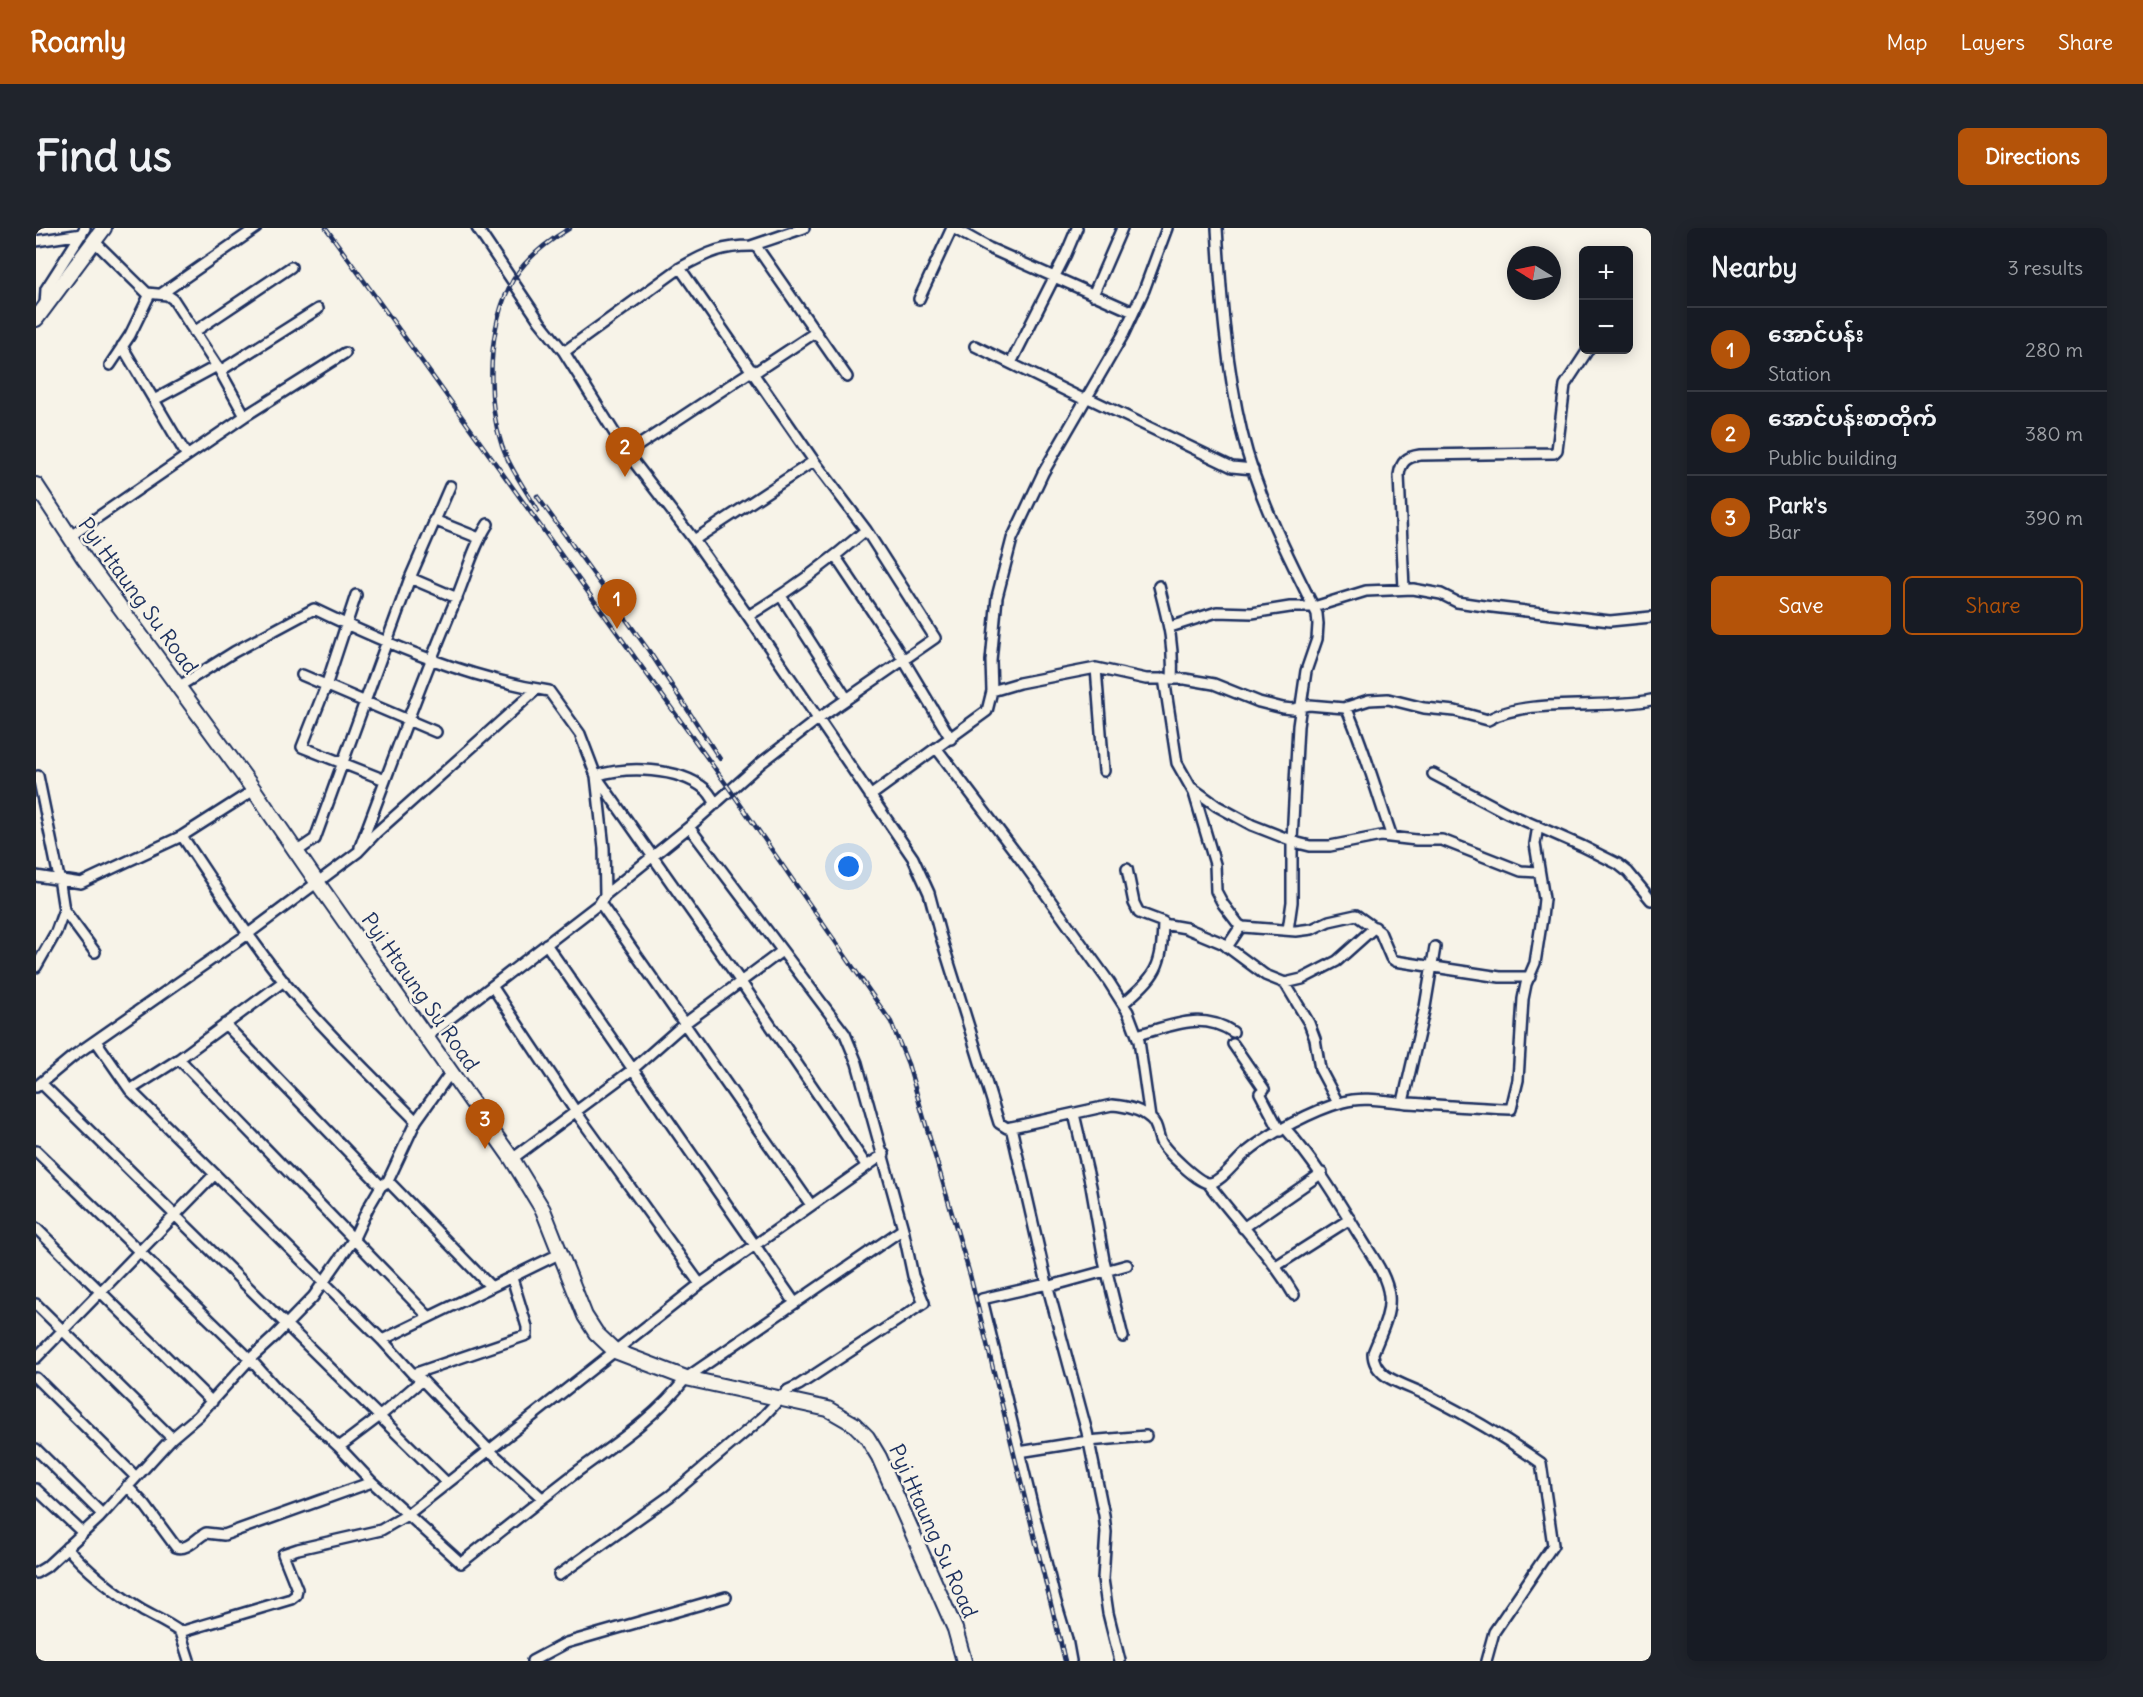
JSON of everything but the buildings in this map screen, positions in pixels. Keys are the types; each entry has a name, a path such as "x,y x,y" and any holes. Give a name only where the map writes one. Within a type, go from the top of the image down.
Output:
{"highway":[{"path":"36,319 87,234 104,228"},
{"name":"Pyi Htaung Su Road","path":"36,485 69,537 254,790 512,1159 543,1210 585,1316 596,1333 615,1351 686,1378 828,1409 854,1424 867,1437 879,1457 955,1629 964,1661"}],"street":[{"path":"49,228 52,238"},
{"path":"161,294 256,228"},
{"path":"477,228 540,322 564,352 627,453 694,540 748,616 913,858 929,893 999,1123 1007,1128 1112,1105 1124,1106 1150,1118"},
{"path":"751,246 804,228"},
{"path":"919,299 952,228 989,248 1134,312"},
{"path":"1011,363 1077,228"},
{"path":"1093,295 1122,228"},
{"path":"870,796 987,711 992,691 991,661 997,597 1012,538 1043,473 1123,335 1167,228"},
{"path":"1216,228 1228,354 1242,434 1274,523 1314,607 1318,624 1317,639 1306,671 1298,726 1292,840 1292,892 1288,930"},
{"path":"36,241 87,234 147,293 161,294 173,299 245,416"},
{"path":"564,352 681,268 715,250 730,246 756,246 847,377"},
{"path":"194,332 291,267"},
{"path":"426,1037 653,858 760,763 818,719 935,638 866,530 814,461 681,268"},
{"path":"110,365 130,335 150,294"},
{"path":"154,400 218,369 318,309"},
{"path":"627,453 816,332"},
{"path":"122,346 187,456"},
{"path":"975,346 1232,467 1253,469"},
{"path":"69,537 245,416 345,352"},
{"path":"1404,589 1399,475 1404,460 1410,456 1420,455 1554,453 1557,450 1565,385 1585,354"},
{"path":"694,540 814,461"},
{"path":"296,852 315,838 389,642 410,578 450,486"},
{"path":"434,520 478,538"},
{"path":"358,852 406,720 457,598 478,538 488,524"},
{"path":"748,616 781,596 866,530"},
{"path":"835,556 904,661 951,739"},
{"path":"410,578 457,598"},
{"path":"1159,586 1174,652 1168,679 1177,763 1194,793 1215,864 1216,891 1223,904 1241,926 1288,930 1312,929 1329,921 1356,915 1375,927 1383,938 1391,958 1395,961 1500,977 1530,977"},
{"path":"1170,627 1217,612 1252,613 1290,607 1314,607 1366,591 1404,589 1442,594 1457,602 1610,621 1651,616"},
{"path":"356,595 326,686 302,747 385,780"},
{"path":"781,596 847,699"},
{"path":"177,687 234,652 314,609 462,671 549,691 580,734 596,776 866,1165"},
{"path":"992,691 1019,683 1096,668 1146,679 1214,684 1259,702 1293,709 1309,705 1346,707 1369,700 1388,699 1424,708 1455,711 1488,720 1500,712 1524,709 1651,700"},
{"path":"1096,668 1104,771"},
{"path":"302,675 436,732"},
{"path":"447,1483 176,1213 39,1085 72,1057 248,934 358,852 376,833 537,689"},
{"path":"1346,707 1366,757 1392,837"},
{"path":"937,748 1022,861 1123,1004 1137,1035 1150,1118 1156,1126 1160,1141 1169,1153 1202,1181 1208,1183 1217,1181 1246,1152 1283,1129 1346,1101 1371,1100 1511,1109 1518,1080 1523,999 1535,963 1544,899 1535,844 1538,826"},
{"path":"596,776 627,770 666,773 686,778 705,789 716,804"},
{"path":"1433,774 1507,813 1618,864 1628,872 1651,900"},
{"path":"38,776 41,810 59,878 64,910 95,952"},
{"path":"596,776 604,848 602,899 684,1024 811,1205"},
{"path":"1190,787 1217,806 1252,825 1310,846 1330,846 1381,836 1442,840 1521,871 1539,872"},
{"path":"36,876 81,883 182,836 254,790"},
{"path":"559,1575 670,1496 762,1418 788,1390 924,1302 913,1276 884,1154 857,1063 845,1034 689,827"},
{"path":"182,836 248,934 284,981 416,1121"},
{"path":"1127,869 1138,913 1163,922 1163,924 1186,928 1227,946 1265,975 1285,983 1302,979 1337,962 1375,927"},
{"path":"36,967 48,947 64,910"},
{"path":"1123,1004 1141,989 1158,968 1163,924"},
{"path":"1227,946 1241,926"},
{"path":"36,944 48,947"},
{"path":"546,944 795,1302"},
{"path":"1403,1102 1425,1007 1435,947"},
{"path":"512,1159 633,1069 684,1024 782,951"},
{"path":"130,1090 179,1059 284,981"},
{"path":"1285,983 1309,1023 1315,1039 1320,1069 1338,1103"},
{"path":"492,986 576,1112 700,1284"},
{"path":"1137,1035 1198,1020 1233,1032"},
{"path":"225,1024 491,1287"},
{"path":"96,1041 130,1090 382,1340 489,1450 542,1498"},
{"path":"1233,1044 1264,1089 1260,1093 1283,1129 1322,1173 1375,1260 1389,1294 1389,1310 1373,1353 1373,1360 1378,1369 1518,1447 1541,1463 1553,1545 1494,1632 1486,1661"},
{"path":"179,1059 428,1316"},
{"path":"36,1573 46,1568 102,1514 172,1438 212,1402 324,1282 353,1240 368,1208 385,1184 416,1121 451,1072"},
{"path":"1074,1114 1123,1337"},
{"path":"1011,1127 1047,1286 1088,1441 1104,1515 1106,1532 1102,1579 1119,1661"},
{"path":"36,1151 250,1359 276,1388 339,1447 372,1482 461,1563 542,1498 636,1428 673,1395 686,1378 903,1229"},
{"path":"180,1632 291,1599 296,1595 297,1589 283,1554 381,1530 407,1515 700,1284 884,1154"},
{"path":"1243,1228 1322,1173"},
{"path":"36,1358 215,1174"},
{"path":"1208,1183 1276,1266 1294,1295"},
{"path":"1276,1266 1350,1219"},
{"path":"36,1228 212,1402"},
{"path":"382,1340 559,1254"},
{"path":"1071,1661 982,1299 1047,1286 1127,1265"},
{"path":"339,1447 380,1416 418,1377 528,1335 512,1278"},
{"path":"36,1304 172,1438"},
{"path":"36,1378 136,1477"},
{"path":"1019,1452 1088,1441 1146,1436"},
{"path":"36,1449 102,1514"},
{"path":"127,1486 180,1549 206,1533 224,1535 372,1482"},
{"path":"36,1489 83,1533"},
{"path":"67,1547 77,1560 114,1590 142,1610 180,1632 189,1660"},
{"path":"532,1661 566,1643 726,1597"}],"railway":[{"path":"326,228 731,791 891,1022 908,1064 970,1275 1065,1661"},
{"path":"538,511 509,463 497,427 492,385 494,340 504,298 518,272 538,251 570,228"},
{"path":"537,496 649,651 720,759"}],"place":[{"name":"အောင်ပန်းစာတိုက်","path":"625,477"},
{"name":"အောင်ပန်း","path":"617,629"},
{"name":"Park's","path":"485,1149"}]}
